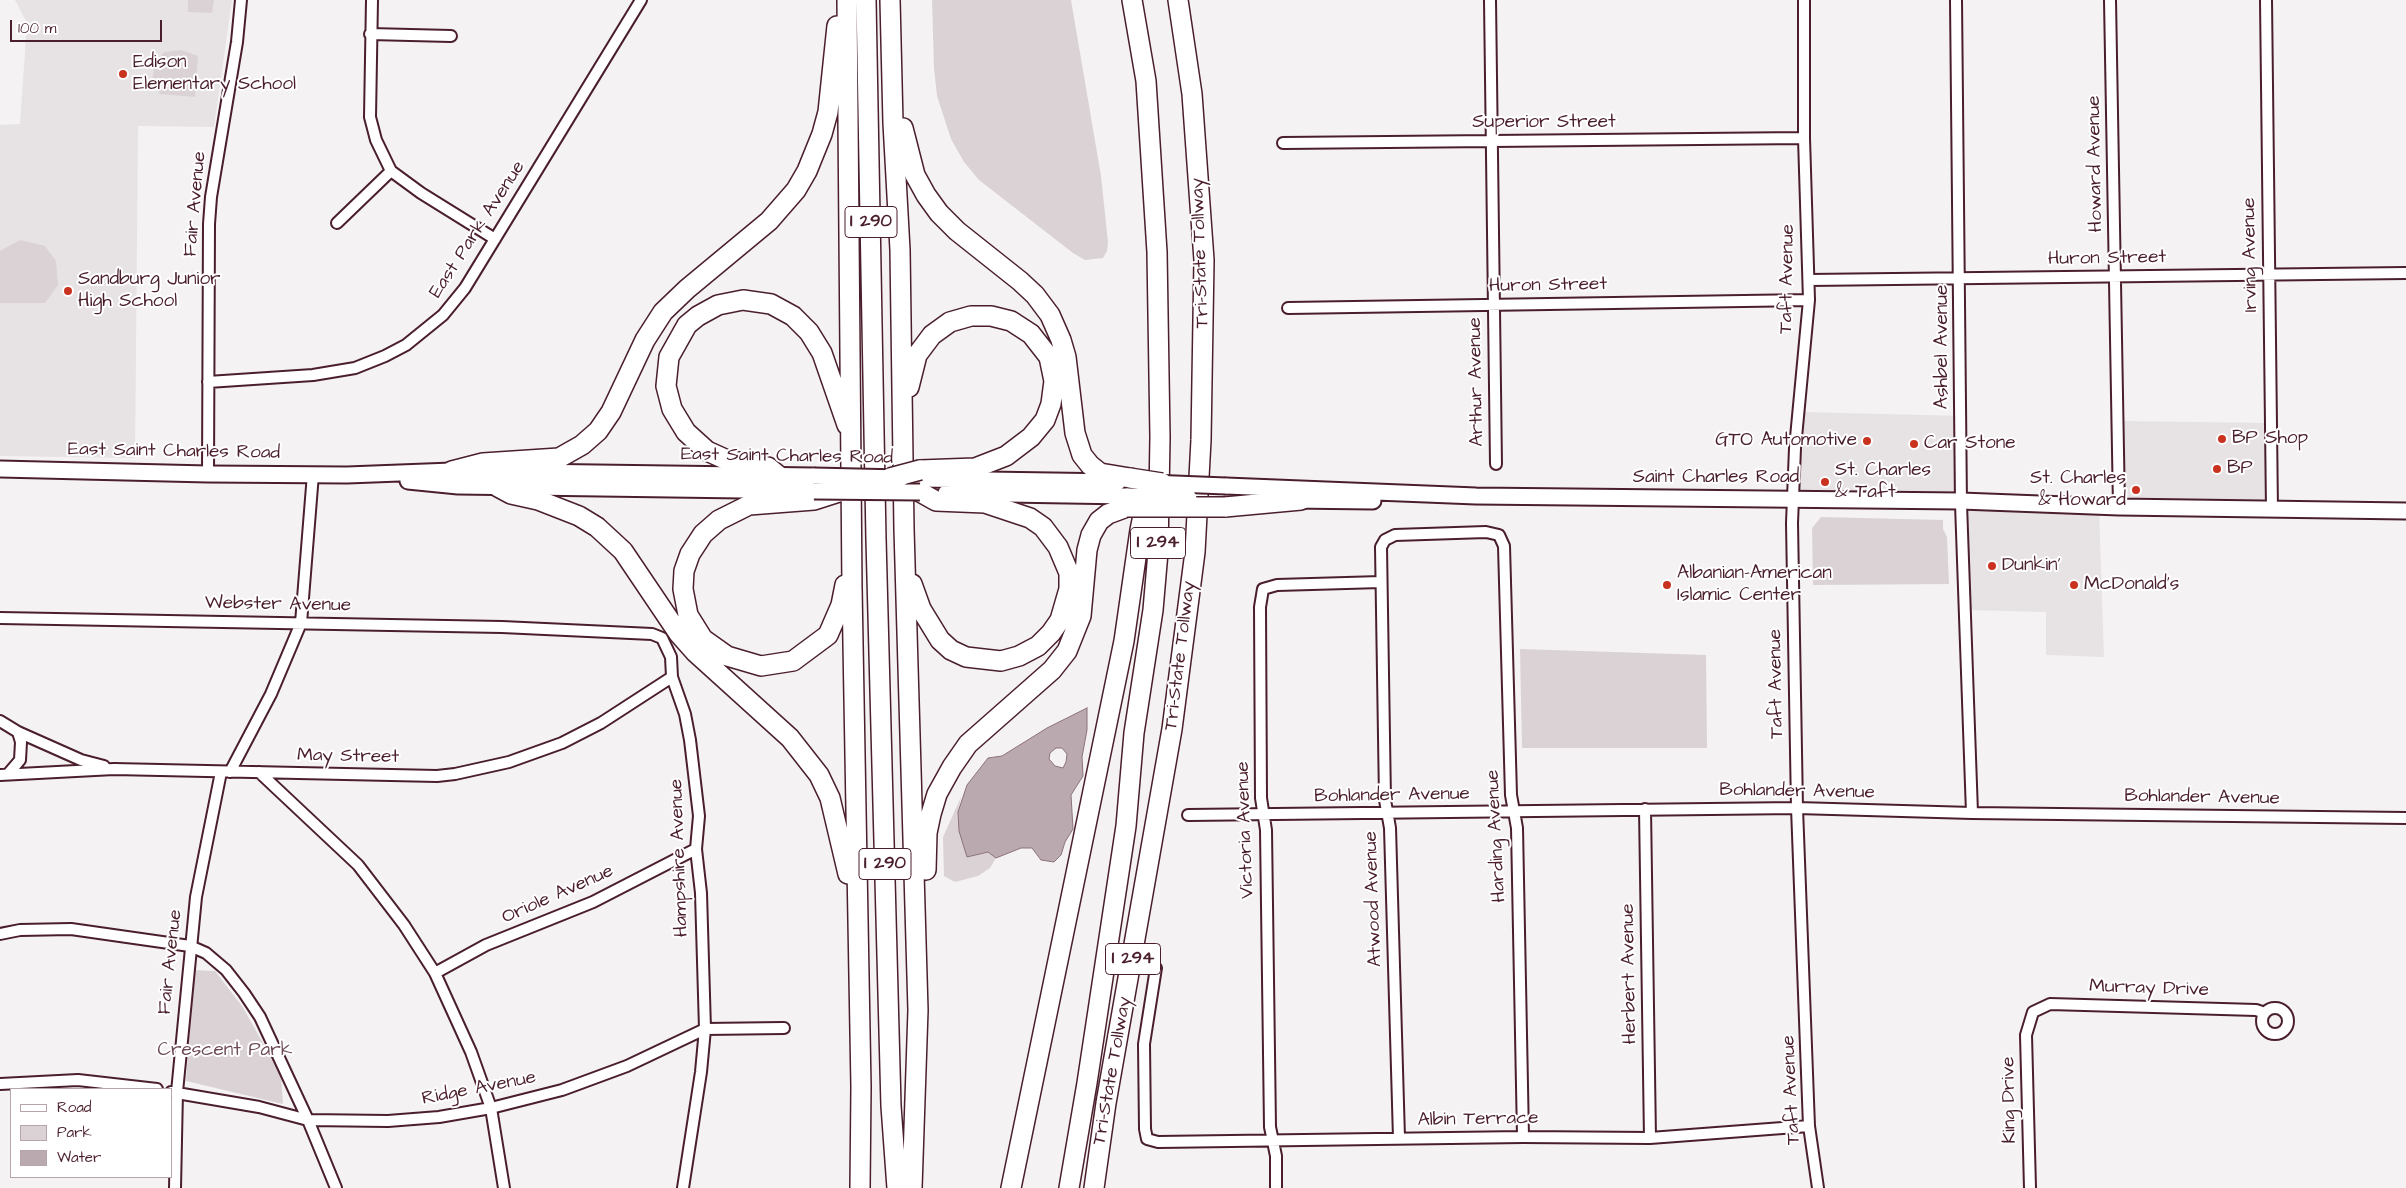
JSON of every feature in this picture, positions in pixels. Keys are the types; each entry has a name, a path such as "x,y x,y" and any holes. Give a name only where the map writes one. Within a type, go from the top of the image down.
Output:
{"highway":[{"path":"452,471 483,463 559,458 582,445 598,431 611,412 645,340 663,312 686,289 753,235 782,207 807,171 822,134 832,80 839,0"},
{"name":"I 290","path":"847,0 852,550 861,1087 860,1188"},
{"name":"I 290","path":"866,0 878,609 891,1106 897,1188"},
{"path":"892,0 893,123 900,250 906,571 918,1010 912,1188"},
{"path":"892,0 903,129 915,175 939,213 957,231 1020,281 1035,295 1050,315 1066,357 1075,433 1082,455 1090,465 1129,491 1302,500"},
{"name":"Tri-State Tollway","path":"1069,1188 1088,1083 1126,826 1134,733 1153,610 1158,552 1160,437 1157,252 1144,62 1132,0"},
{"name":"Tri-State Tollway","path":"1094,1188 1106,1103 1172,729 1195,552 1201,440 1204,260 1192,94 1178,0"},
{"path":"779,476 768,467 744,464 712,454 691,438 672,409 666,386 667,364 671,352 686,325 708,309 734,300 757,301 782,309 802,323 822,353 851,436"},
{"path":"890,478 920,480 974,468 1006,456 1031,437 1045,420 1051,404 1054,381 1049,357 1032,334 1011,321 991,316 971,316 950,322 932,335 917,356 907,400 903,433"},
{"path":"1011,1188 1124,641 1140,530 1160,437"},
{"path":"906,571 921,609 940,640 951,650 966,657 1001,661 1019,656 1038,646 1060,620 1067,599 1068,573 1065,560 1043,527 1030,518 985,503 936,500 920,480"},
{"path":"918,1010 926,987 927,833 937,794 968,744 1052,670 1067,651 1081,616 1087,550 1091,534 1099,521 1129,491 1162,483"},
{"path":"498,487 511,494 538,500 579,516 611,538 633,564 679,634 695,652 769,718 806,756 819,775 830,798 846,856 859,963"},
{"path":"842,491 814,489 749,505 719,520 703,534 690,554 683,580 685,606 697,632 727,656 761,666 792,661 828,634 841,605 852,550"}],"main road":[{"name":"East Saint Charles Road","path":"0,469 208,474 347,475 452,471 779,476 814,489"},
{"name":"East Saint Charles Road","path":"347,475 453,486 814,489 890,478"},
{"name":"East Saint Charles Road","path":"842,491 920,480 1129,491"},
{"path":"1162,483 1225,497"},
{"name":"Saint Charles Road","path":"1225,497 1476,496 1793,499 1961,501 2272,510 2406,511"},
{"name":"Saint Charles Road","path":"1302,500 1374,502 1476,496"}],"street":[{"name":"Fair Avenue","path":"208,474 208,264 211,197 237,42 241,0"},
{"path":"372,0 370,117 376,140 392,171 421,193 495,239"},
{"name":"East Park Avenue","path":"208,382 338,372 386,356 406,344 443,315 464,288 495,239 641,0"},
{"name":"Arthur Avenue","path":"1490,0 1496,464"},
{"name":"Taft Avenue","path":"1804,0 1804,138 1809,280 1795,448 1793,499 1797,808 1809,1126 1818,1188"},
{"name":"Ashbel Avenue","path":"1956,0 1961,501 1972,813"},
{"name":"Howard Avenue","path":"2110,0 2119,507"},
{"name":"Irving Avenue","path":"2266,0 2272,510"},
{"path":"370,34 451,36"},
{"name":"Superior Street","path":"1284,143 1804,138"},
{"path":"337,222 392,171"},
{"name":"Huron Street","path":"1809,280 2406,273"},
{"name":"Huron Street","path":"1288,308 1808,300"},
{"name":"Fair Avenue","path":"175,1188 174,1092 201,863 225,772 271,694 301,623 313,474"},
{"name":"Harding Avenue","path":"1385,540 1395,534 1486,532 1499,535 1504,546 1511,795 1515,812 1523,1137"},
{"name":"Atwood Avenue","path":"1385,540 1381,547 1380,582 1385,800 1388,813 1399,1138"},
{"name":"Victoria Avenue","path":"1276,1188 1275,1140 1270,1127 1266,830 1263,814 1260,607 1263,589 1277,585 1380,582"},
{"name":"Webster Avenue","path":"0,618 555,629"},
{"name":"Hampshire Avenue","path":"555,629 652,634 662,638 670,651 672,677 685,714 699,816 696,849 701,893 704,1029 702,1072 683,1188"},
{"name":"May Street","path":"4,774 114,769 437,776 482,769 536,753 580,734 625,709 672,677"},
{"path":"0,721 18,732 81,760 114,769"},
{"path":"4,774 20,760 22,742 18,732"},
{"path":"259,772 358,865 404,925 435,973 471,1052 490,1108 504,1188"},
{"name":"Bohlander Avenue","path":"1188,815 1797,808 1972,813 2406,818"},
{"name":"Herbert Avenue","path":"1645,809 1650,1138"},
{"name":"Oriole Avenue","path":"435,973 486,945 592,902 696,849"},
{"path":"0,934 28,930 71,929 190,946 206,953 226,970 244,993 278,1051 336,1188"},
{"name":"Albin Terrace","path":"1156,968 1144,1044 1145,1129 1147,1139 1158,1142 1399,1138 1650,1138 1809,1126"},
{"name":"Murray Drive","path":"2033,1012 2050,1004 2256,1010 2265,1013"},
{"name":"King Drive","path":"2030,1188 2026,1035 2033,1012"},
{"name":"Ridge Avenue","path":"174,1092 259,1107 308,1120 388,1121 447,1116 534,1098 584,1083 634,1063 704,1029 784,1028"},
{"path":"0,1084 78,1080 148,1088"}],"shaded area":[{"name":"Sandburg Junior High School","path":"15,0 232,0 214,127 138,126 135,458 0,456 0,125 20,124 27,23"},
{"path":"1801,412 1964,416 1964,498 1799,495 1798,447"},
{"path":"2121,421 2269,423 2270,507 2122,504"},
{"path":"1961,504 2099,508 2104,657 2046,655 2046,612 1967,610"}],"green space":[{"path":"188,0 214,0 212,13 188,12"},
{"path":"932,0 1071,0 1101,176 1108,242 1107,251 1103,258 1085,260 1073,253 979,180 964,162 951,139 937,96 934,68"},
{"path":"181,50 198,56 195,97 160,94 152,81 155,63 164,52"},
{"path":"20,240 45,246 56,261 58,285 45,303 0,303 0,251"},
{"path":"1821,517 1943,520 1943,529 1947,537 1949,584 1813,585 1812,528"},
{"path":"1520,649 1706,655 1707,748 1522,748"},
{"path":"961,797 958,812 967,857 988,852 996,858 990,868 978,876 955,882 944,876 943,837"},
{"name":"Crescent Park","path":"194,970 215,971 242,1006 281,1075 283,1104 186,1081"}],"water":[{"path":"1087,708 1087,730 1082,757 1083,776 1071,795 1073,829 1065,842 1061,855 1054,862 1041,860 1032,848 1021,848 996,858 988,852 967,857 959,831 958,812 967,785 988,758 1002,756 1047,728","holes":["1056,748 1062,748 1067,754 1063,768 1055,766 1049,759 1050,753"]}],"place":[{"name":"Edison Elementary School","path":"123,74"},
{"name":"Sandburg Junior High School","path":"68,291"},
{"name":"BP Shop","path":"2222,439"},
{"name":"GTO Automotive","path":"1867,441"},
{"name":"Car Stone","path":"1914,444"},
{"name":"BP","path":"2217,469"},
{"name":"St. Charles & Taft","path":"1825,482"},
{"name":"St. Charles & Howard","path":"2136,490"},
{"name":"Dunkin'","path":"1992,566"},
{"name":"Albanian-American Islamic Center","path":"1667,585"},
{"name":"McDonald's","path":"2074,585"}]}
